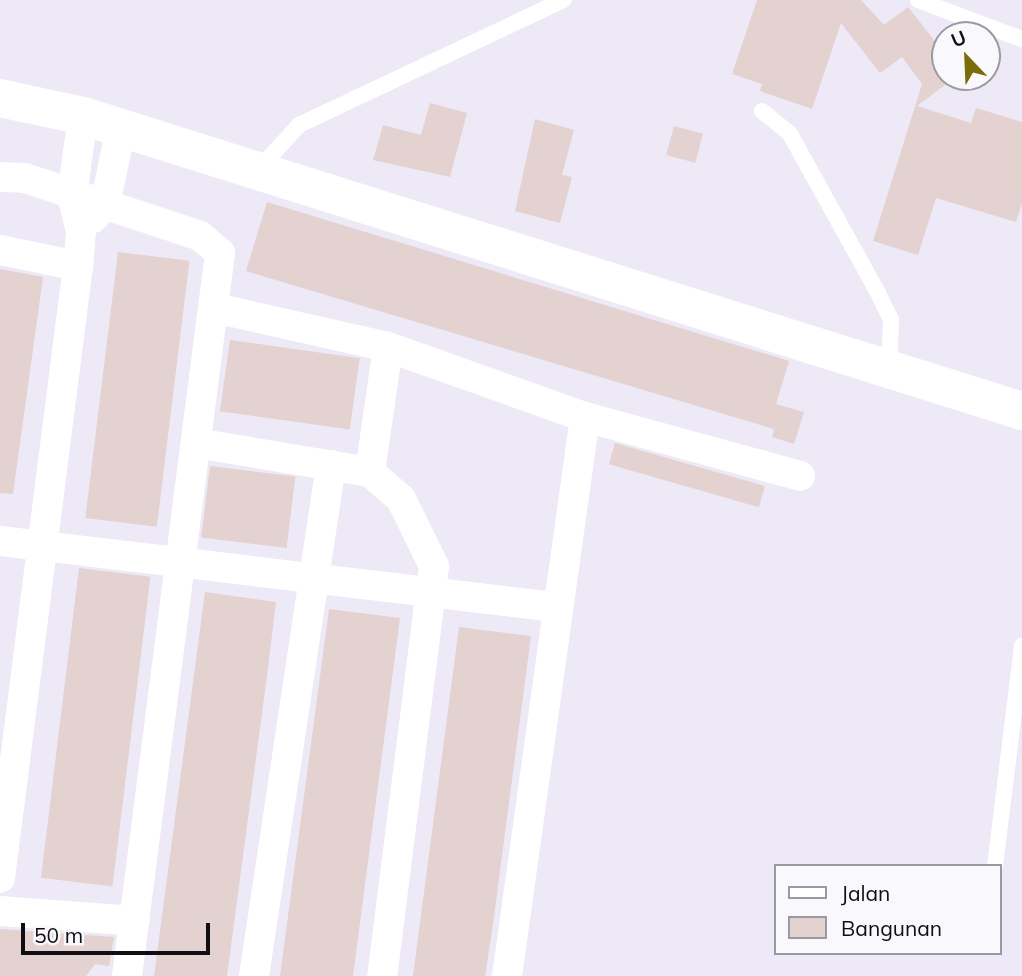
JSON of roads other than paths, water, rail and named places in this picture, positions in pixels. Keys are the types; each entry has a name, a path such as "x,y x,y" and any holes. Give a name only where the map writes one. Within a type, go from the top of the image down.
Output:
{"street":[{"path":"0,98 80,136 274,180 889,373 1022,411"},
{"path":"0,878 78,266 81,231 72,196 80,136"},
{"path":"81,231 106,205 117,146"},
{"path":"0,177 25,178 215,245 222,263 127,976"},
{"path":"0,250 78,266"},
{"path":"215,307 388,347 585,417 800,477"},
{"path":"370,471 388,347"},
{"path":"508,976 554,607 585,417"},
{"path":"196,443 370,471 416,523 434,566 434,594 382,976"},
{"path":"254,976 310,582 331,465"},
{"path":"0,541 182,562 310,582 554,607"},
{"path":"0,911 135,921"}],"lane":[{"path":"274,180 299,125 564,0"},
{"path":"918,0 1022,38"},
{"path":"762,111 790,134 827,192 891,320 889,373"},
{"path":"995,864 1022,646"}]}
